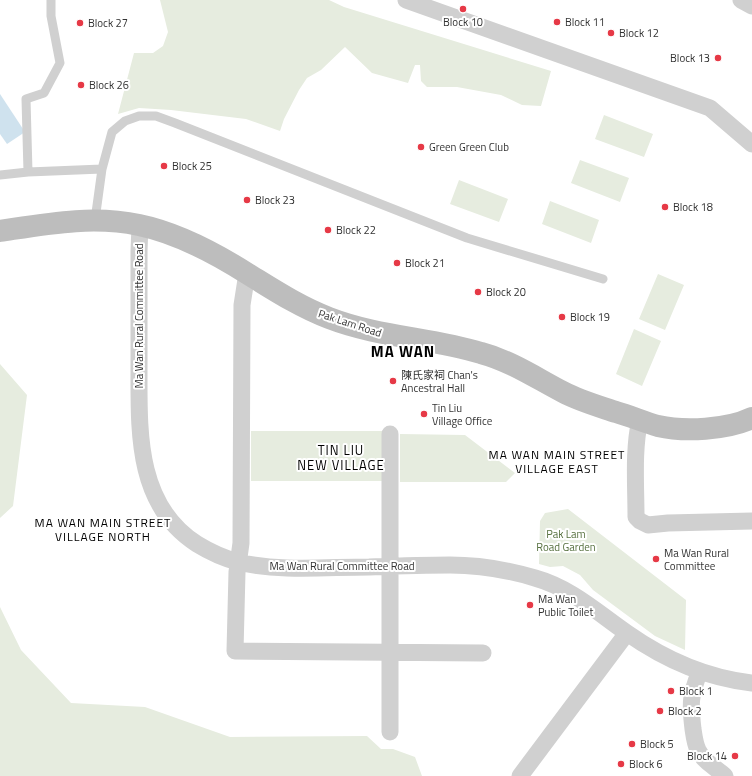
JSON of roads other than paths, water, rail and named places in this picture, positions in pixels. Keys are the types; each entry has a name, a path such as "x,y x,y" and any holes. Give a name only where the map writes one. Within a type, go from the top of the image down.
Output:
{"street":[{"path":"406,0 710,108 752,144"},
{"path":"741,0 752,6"},
{"name":"Pak Lam Road","path":"0,231 56,223 95,220 116,221 140,225 186,241 225,260 293,302 329,318 378,332 437,342 483,353 519,368 577,399 658,426 702,429 742,423 752,418"},
{"name":"Ma Wan Rural Committee Road","path":"140,225 139,418 141,440 150,485 158,502 168,518 190,539 205,549 221,556 237,562 259,566 286,568 452,565 491,568 536,578 571,593 658,653 700,671 733,681 752,683"},
{"path":"247,273 242,304 241,543 237,562 235,651 483,654"},
{"path":"640,419 636,434 636,517 640,521 648,524 752,521"},
{"path":"390,434 390,732"},
{"path":"520,776 627,633"},
{"path":"700,671 691,696 695,741 698,750 704,758 725,776"}],"lane":[{"path":"28,172 26,99 44,93 60,63 51,16 51,0"},
{"path":"95,220 102,169 112,132 118,126 132,118 147,115 156,116 175,122 468,238 603,279"},
{"path":"0,175 28,172 102,169"}],"water":[{"path":"0,94 25,132 7,144 0,134"}],"place":[{"name":"Block 10","path":"463,9"},
{"name":"Block 11","path":"557,22"},
{"name":"Block 27","path":"80,23"},
{"name":"Block 12","path":"611,33"},
{"name":"Block 13","path":"718,58"},
{"name":"Block 26","path":"81,85"},
{"name":"Green Green Club","path":"421,147"},
{"name":"Block 25","path":"164,166"},
{"name":"Block 23","path":"247,200"},
{"name":"Block 18","path":"665,207"},
{"name":"Block 22","path":"328,230"},
{"name":"Block 21","path":"397,263"},
{"name":"Block 20","path":"478,292"},
{"name":"Block 19","path":"562,317"},
{"name":"陳氏家祠 Chan's Ancestral Hall","path":"393,381"},
{"name":"Tin Liu Village Office","path":"424,414"},
{"name":"Ma Wan Rural Committee","path":"656,559"},
{"name":"Ma Wan Public Toilet","path":"530,605"},
{"name":"Block 1","path":"671,691"},
{"name":"Block 2","path":"660,711"},
{"name":"Block 5","path":"632,744"},
{"name":"Block 14","path":"735,756"},
{"name":"Block 6","path":"621,764"}],"district":[{"name":"MA WAN","path":"403,351"},
{"name":"TIN LIU NEW VILLAGE","path":"341,458"},
{"name":"MA WAN MAIN STREET VILLAGE EAST","path":"557,461"},
{"name":"MA WAN MAIN STREET VILLAGE NORTH","path":"103,529"}],"park label":[{"name":"Pak Lam Road Garden","path":"566,540"}]}
